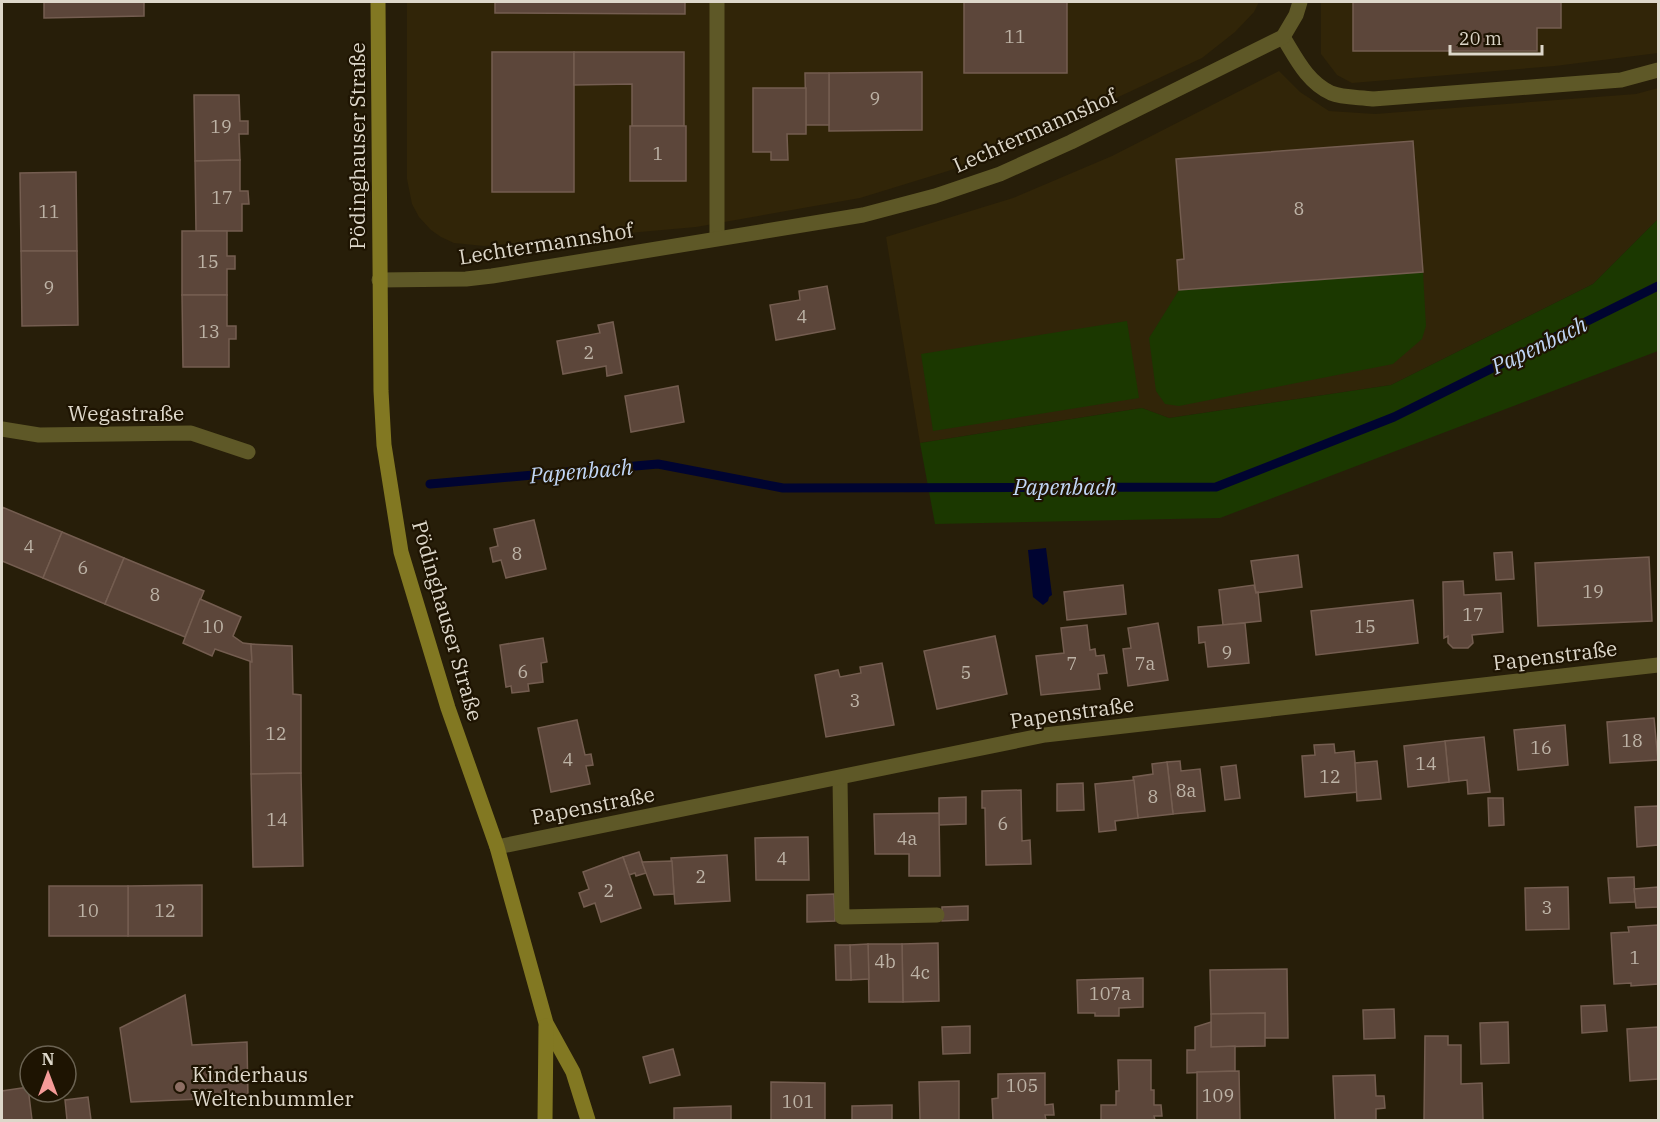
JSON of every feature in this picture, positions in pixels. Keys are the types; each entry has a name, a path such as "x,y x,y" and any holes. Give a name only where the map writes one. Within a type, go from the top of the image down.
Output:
{"main road":[{"name":"Pödinghauser Straße","path":"378,2 379,280 384,445 401,552 448,708 497,847 546,1023 573,1072 588,1120"},
{"name":"Pödinghauser Straße","path":"545,1120 546,1023"}],"street":[{"path":"717,2 717,238"},
{"path":"1300,2 1296,15 1282,37 1304,72 1333,94 1373,99 1621,80 1659,70"},
{"name":"Lechtermannshof","path":"379,280 466,279 863,215 935,196 1000,174 1113,122 1282,37"},
{"name":"Wegastraße","path":"2,429 39,435 191,433 248,452"},
{"name":"Papenstraße","path":"497,847 1046,735 1659,665"},
{"path":"840,777 842,916 937,915"}],"shaded area":[{"path":"407,2 1259,2 1254,12 1235,32 1202,58 994,155 948,171 860,198 696,227 484,246 454,243 441,237 419,217 412,204 407,179"},
{"path":"1321,2 1658,2 1658,53 1555,66 1352,83 1337,75 1321,54"},
{"path":"1279,71 1300,92 1329,111 1375,114 1636,94 1658,88 1658,219 1593,284 1391,385 1169,418 1142,408 920,443 886,237 1013,198 1112,156"}],"green space":[{"path":"1658,219 1658,351 1220,518 935,524 920,443 1142,408 1169,418 1391,385 1593,284"},
{"path":"1423,272 1426,326 1422,339 1393,364 1179,406 1165,404 1156,391 1149,338 1179,290"},
{"path":"1127,321 1139,398 933,431 921,354"}],"water":[{"path":"1046,548 1052,595 1043,605 1033,597 1028,550"}],"building":[{"path":"44,2 144,2 144,16 44,18"},
{"path":"495,2 685,2 685,14 495,13"},
{"path":"964,2 1067,2 1067,73 964,73"},
{"path":"1353,2 1561,2 1561,28 1537,28 1537,51 1353,51"},
{"path":"492,52 574,52 574,192 492,192"},
{"path":"574,52 684,52 684,126 632,126 632,84 574,85"},
{"path":"922,72 922,130 829,131 829,73"},
{"path":"805,73 829,73 829,125 806,125"},
{"path":"753,88 806,88 806,134 787,134 788,160 771,160 771,152 753,152"},
{"path":"194,95 239,95 240,121 248,121 248,134 239,134 240,160 195,161"},
{"path":"630,126 686,126 686,181 630,181"},
{"path":"1413,141 1423,272 1179,290 1177,260 1184,259 1176,159"},
{"path":"240,160 240,191 248,191 249,204 242,204 242,231 196,231 195,161"},
{"path":"76,172 77,251 21,251 20,173"},
{"path":"182,231 227,231 227,256 235,256 235,269 227,269 227,295 182,295"},
{"path":"21,251 77,251 78,325 22,326"},
{"path":"827,286 835,329 776,340 770,305 800,300 799,291"},
{"path":"182,295 227,295 227,326 236,326 236,339 229,339 229,367 183,367"},
{"path":"613,322 622,373 607,376 606,366 563,374 557,341 600,333 598,325"},
{"path":"678,386 684,422 631,432 625,396"},
{"path":"2,507 62,532 43,578 2,561"},
{"path":"534,520 546,569 506,578 501,560 493,562 490,548 498,546 494,529"},
{"path":"62,532 124,558 105,604 43,578"},
{"path":"1512,552 1514,579 1496,580 1494,553"},
{"path":"1298,555 1302,587 1256,593 1251,561"},
{"path":"1649,557 1652,621 1538,626 1535,563"},
{"path":"124,558 204,591 185,637 105,604"},
{"path":"1463,581 1464,595 1501,593 1503,632 1472,635 1473,643 1468,648 1453,648 1448,643 1448,636 1444,638 1443,582"},
{"path":"1123,585 1126,614 1067,620 1064,592"},
{"path":"1254,585 1256,593 1258,592 1261,621 1223,625 1219,590"},
{"path":"200,599 241,617 233,636 243,643 251,644 252,662 215,649 212,656 183,643"},
{"path":"1413,600 1418,643 1316,655 1311,611"},
{"path":"1158,623 1168,680 1128,686 1123,649 1131,648 1128,628"},
{"path":"1245,623 1249,663 1208,667 1205,642 1199,643 1198,627"},
{"path":"1087,625 1090,650 1095,649 1096,656 1104,655 1107,673 1098,674 1100,689 1041,695 1036,656 1064,653 1061,628"},
{"path":"995,636 1007,694 937,709 924,651"},
{"path":"543,638 547,662 541,663 543,682 528,684 529,691 512,693 511,686 506,687 500,645"},
{"path":"251,644 292,646 293,694 301,695 301,773 251,774"},
{"path":"882,663 894,725 826,737 815,675 838,670 840,677 861,673 860,667"},
{"path":"1654,718 1658,760 1610,763 1607,722"},
{"path":"577,720 585,755 591,754 593,765 586,766 590,784 551,792 538,728"},
{"path":"1565,725 1568,765 1518,770 1514,730"},
{"path":"1484,737 1490,792 1468,794 1467,780 1449,782 1445,741"},
{"path":"1445,741 1449,782 1408,787 1404,746"},
{"path":"1334,744 1335,753 1354,751 1358,792 1305,797 1302,756 1315,755 1314,745"},
{"path":"1180,761 1181,771 1200,769 1205,811 1173,814 1167,762"},
{"path":"1377,761 1381,799 1357,801 1355,763"},
{"path":"1167,762 1173,814 1138,818 1133,777 1153,774 1152,764"},
{"path":"1236,765 1240,798 1225,800 1221,767"},
{"path":"301,773 303,866 253,867 251,774"},
{"path":"1134,780 1138,818 1115,821 1116,830 1099,832 1095,784"},
{"path":"1083,783 1084,810 1057,811 1057,784"},
{"path":"1021,790 1022,841 1030,840 1031,864 986,865 985,808 982,808 982,791"},
{"path":"966,797 966,824 939,825 939,798"},
{"path":"1488,798 1503,798 1504,825 1489,826"},
{"path":"1658,806 1658,845 1637,847 1635,807"},
{"path":"939,813 940,876 909,876 909,854 875,854 874,814"},
{"path":"808,837 809,880 756,880 755,838"},
{"path":"639,852 646,873 636,876 635,873 629,875 623,857"},
{"path":"727,855 730,901 675,904 671,858"},
{"path":"623,857 641,908 601,922 595,903 584,907 579,893 589,889 583,872"},
{"path":"672,861 674,894 654,895 642,862"},
{"path":"1634,877 1635,902 1610,903 1608,878"},
{"path":"202,885 202,936 128,936 128,886"},
{"path":"49,886 128,886 128,936 49,936"},
{"path":"1568,887 1569,929 1526,930 1525,888"},
{"path":"1658,887 1658,907 1636,908 1634,889"},
{"path":"834,894 835,921 807,922 807,895"},
{"path":"968,906 968,920 942,921 942,907"},
{"path":"1658,925 1658,984 1631,986 1631,983 1614,984 1611,933 1629,932 1628,927"},
{"path":"938,943 939,1001 903,1002 902,944"},
{"path":"868,944 902,944 903,1002 869,1002"},
{"path":"868,944 869,979 851,980 850,945"},
{"path":"835,945 850,945 851,980 836,980"},
{"path":"1287,969 1288,1038 1265,1038 1265,1013 1211,1014 1210,970"},
{"path":"1143,978 1143,1007 1119,1008 1119,1016 1078,1013 1077,980"},
{"path":"185,995 192,1045 247,1042 248,1097 131,1102 120,1028"},
{"path":"1605,1005 1607,1031 1582,1033 1581,1006"},
{"path":"1394,1009 1395,1038 1364,1039 1363,1010"},
{"path":"1265,1013 1265,1046 1211,1047 1211,1014"},
{"path":"1211,1022 1211,1047 1235,1046 1235,1071 1187,1073 1187,1050 1195,1050 1195,1027"},
{"path":"1508,1022 1509,1063 1481,1064 1480,1023"},
{"path":"970,1026 970,1053 943,1054 942,1027"},
{"path":"1658,1027 1658,1079 1630,1081 1627,1029"},
{"path":"1425,1036 1448,1036 1448,1045 1461,1045 1461,1084 1482,1083 1483,1120 1424,1120"},
{"path":"673,1049 680,1075 650,1083 643,1057"},
{"path":"1118,1060 1151,1060 1151,1090 1154,1090 1154,1105 1161,1105 1162,1116 1154,1116 1155,1120 1101,1120 1101,1105 1116,1105 1116,1091 1119,1091"},
{"path":"1239,1071 1240,1120 1197,1120 1197,1072"},
{"path":"1045,1073 1045,1105 1053,1104 1054,1115 1045,1115 1046,1120 993,1120 992,1099 998,1098 998,1074"},
{"path":"1375,1075 1376,1096 1384,1096 1385,1108 1376,1109 1376,1120 1335,1120 1333,1076"},
{"path":"959,1081 959,1120 920,1120 919,1082"},
{"path":"771,1082 825,1083 825,1120 771,1120"},
{"path":"18,1089 18,1104 30,1104 32,1120 2,1120 2,1091"},
{"path":"88,1097 91,1120 67,1120 65,1104 78,1104 78,1098"},
{"path":"892,1105 892,1120 852,1120 852,1106"},
{"path":"731,1106 731,1120 674,1120 674,1108"}],"waterway":[{"name":"Papenbach","path":"430,484 658,464 783,488 1216,487 1394,417 1658,286"}],"place":[{"name":"Kinderhaus Weltenbummler","path":"180,1087"}]}
